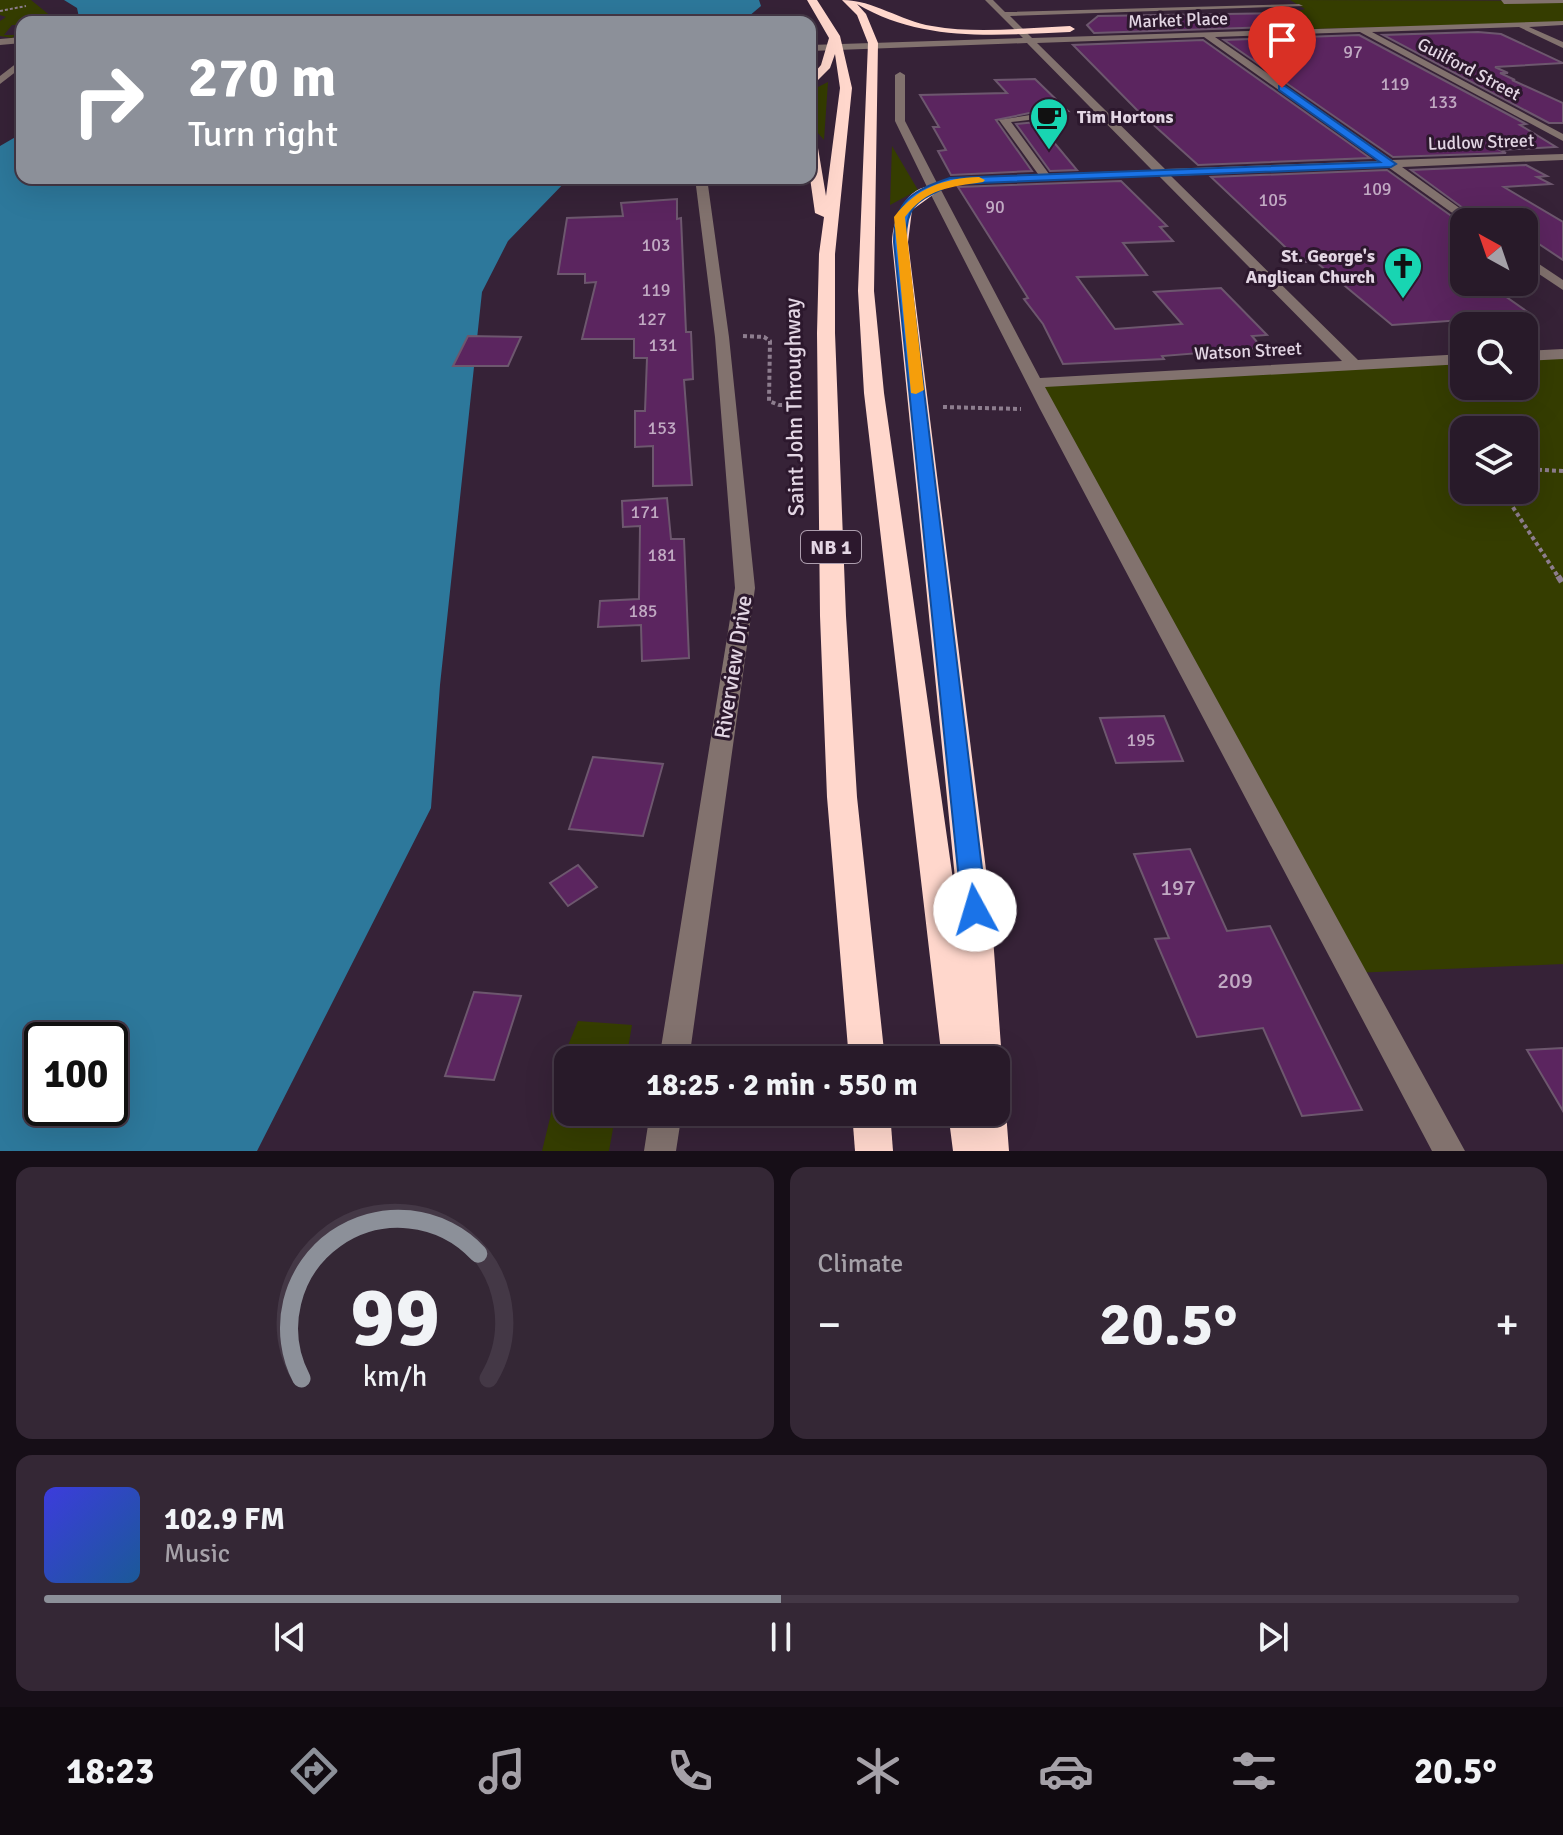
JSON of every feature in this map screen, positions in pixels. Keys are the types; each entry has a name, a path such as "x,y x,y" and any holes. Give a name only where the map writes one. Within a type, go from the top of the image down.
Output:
{"highway":[{"name":"Saint John Throughway","path":"812,0 835,36 845,65 846,88 827,254 833,616 842,797 866,1046"},
{"name":"NB 1","path":"835,0 855,24 873,62"},
{"name":"NB 1","path":"847,0 867,25 873,43 866,291 874,393 958,1046"},
{"path":"856,0 886,18 931,31 1025,34 1070,29"},
{"path":"886,18 930,26 958,27 1005,15"},
{"path":"816,78 826,66 835,36"},
{"path":"816,164 827,254"},
{"path":"934,189 912,200 900,217 900,242 975,910 983,1046"},
{"path":"872,1126 874,1151"},
{"path":"969,1126 972,1151"},
{"path":"988,1126 990,1151"}],"street":[{"path":"989,0 1355,366"},
{"path":"1504,2 1563,1"},
{"path":"1005,15 1011,2"},
{"path":"1005,15 1299,6"},
{"path":"1005,15 1070,29 1172,30"},
{"name":"Market Place","path":"922,41 950,43 1025,34 1563,23"},
{"path":"1517,24 1563,45"},
{"name":"Guilford Street","path":"1360,29 1563,138"},
{"path":"1202,32 1453,208"},
{"name":"Market Place","path":"816,46 1025,34 1202,32"},
{"path":"950,43 1015,51"},
{"path":"1026,54 1052,65"},
{"path":"0,81 16,67"},
{"path":"900,75 900,121 934,189 1035,383 1449,1151"},
{"path":"1046,177 1004,120 1049,115"},
{"name":"Ludlow Street","path":"934,189 950,181 1563,157"},
{"name":"Riverview Drive","path":"676,1046 745,588 722,337 702,184"},
{"path":"1538,268 1563,286"},
{"path":"1538,355 1563,354"},
{"name":"Watson Street","path":"1035,383 1450,360"},
{"path":"660,1151 664,1126"}],"path":[{"path":"0,11 26,6"},
{"path":"1538,470 1563,471"},
{"path":"1511,504 1563,584"}],"green space":[{"path":"0,0 31,0 51,16 16,16 16,25 12,25 4,35 15,35 12,38 0,36 0,21 6,17 0,15"},
{"path":"1290,0 1563,1 1563,23 1309,29 1284,15 1305,9"},
{"path":"828,82 824,140 816,131 816,88"},
{"path":"892,146 918,190 890,205"},
{"path":"1563,354 1563,964 1353,973 1035,383 1450,360 1450,400 1538,400 1538,355"},
{"path":"578,1021 632,1025 628,1046 568,1046"},
{"path":"554,1102 554,1126 613,1126 609,1151 542,1151"}],"water":[{"path":"64,0 759,0 761,6 749,16 79,16 77,8"},
{"path":"16,137 16,184 563,184 508,241 482,292 440,685 431,808 257,1151 0,1151 0,146"}],"building":[{"path":"1281,13 1304,26 1094,33 1087,25 1098,16"},
{"path":"1501,34 1563,63 1495,67 1508,73 1500,73 1515,80 1512,80 1563,103 1563,123 1549,123 1383,35"},
{"path":"1359,35 1526,124 1520,125 1556,147 1500,150 1506,153 1393,157 1224,40"},
{"path":"1203,40 1370,158 1198,165 1137,110 1073,45"},
{"path":"1035,79 1068,111 1049,109 996,120 1032,171 951,175 938,151 946,150 933,127 939,127 920,95 1007,93 995,80"},
{"path":"1037,122 1077,170 1050,171 1016,124"},
{"path":"1526,165 1547,176 1537,177 1551,184 1504,187 1563,222 1563,260 1538,243 1538,208 1463,208 1411,170"},
{"path":"1387,170 1450,215 1450,296 1505,296 1528,312 1450,312 1450,321 1392,325 1316,262 1301,262 1211,177"},
{"path":"1121,181 1167,226 1160,227 1173,241 1123,243 1147,275 1077,277 1115,329 1182,324 1154,292 1221,288 1267,335 1252,336 1262,348 1162,356 1164,359 1063,364 1043,324 1024,299 1028,298 958,187"},
{"path":"677,199 677,219 681,218 686,332 691,332 693,379 684,380 692,485 653,486 653,446 635,447 635,411 645,411 647,358 634,358 634,339 582,339 596,282 585,283 585,274 558,274 567,218 623,216 621,203"},
{"path":"468,336 521,337 508,366 453,366"},
{"path":"667,498 671,539 684,539 689,658 642,661 641,625 598,627 600,601 639,599 640,526 623,527 622,501"},
{"path":"1164,716 1183,761 1116,763 1100,718"},
{"path":"593,757 663,764 643,836 569,829"},
{"path":"1190,849 1227,931 1270,926 1362,1110 1302,1116 1263,1028 1197,1037 1155,939 1169,938 1134,854"},
{"path":"578,865 597,887 568,906 550,883"},
{"path":"474,992 521,996 494,1080 445,1076"},
{"path":"1563,1048 1563,1111 1527,1050"}],"slow traffic":[{"path":"916,390 900,217 912,200 950,181 979,180"}],"place":[{"name":"Tim Hortons","path":"1049,151"},
{"name":"St. George's Anglican Church","path":"1403,300"}],"route":[{"path":"975,910 900,242 900,217 912,200 950,181 1391,164 1282,88"}]}
